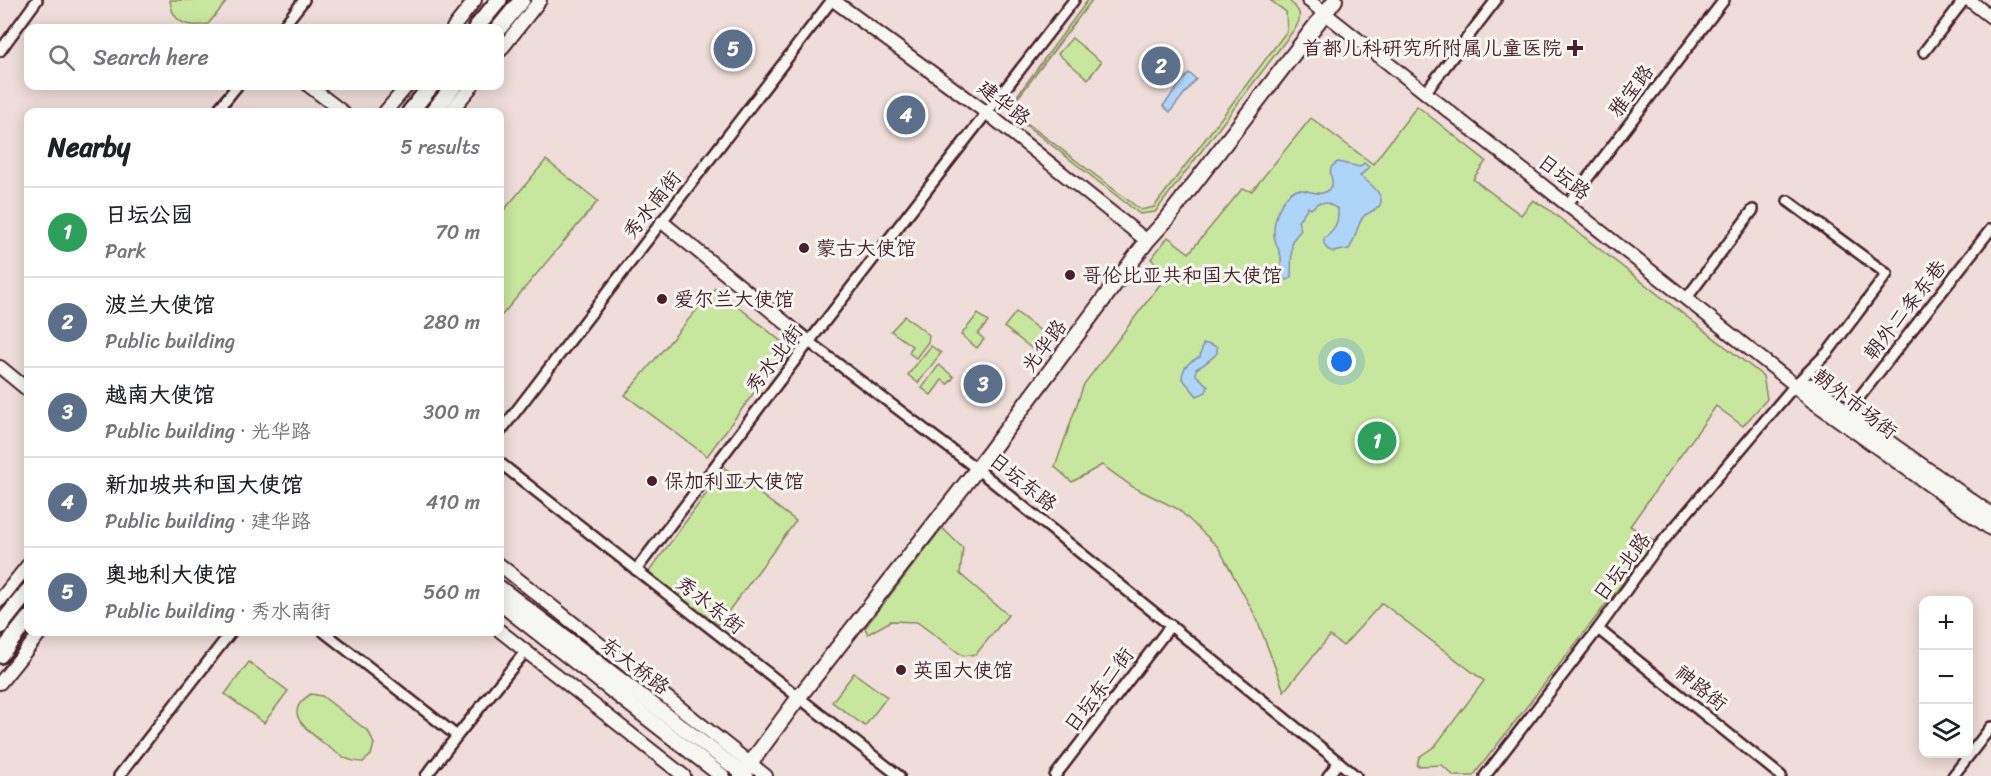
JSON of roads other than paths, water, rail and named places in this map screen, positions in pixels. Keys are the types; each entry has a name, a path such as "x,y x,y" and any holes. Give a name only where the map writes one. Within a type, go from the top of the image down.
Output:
{"highway":[{"path":"479,24 499,0"},
{"path":"502,24 522,0"},
{"path":"413,108 428,90"},
{"path":"440,108 451,90"},
{"path":"0,626 24,596"},
{"path":"0,655 24,624"}],"main road":[{"name":"光华路","path":"744,773 799,697 977,469 1147,241 1167,219 1335,0"},
{"name":"朝外市场街","path":"1795,385 1815,386 1847,413 1991,515"},
{"name":"朝外市场街","path":"1795,385 1808,397 1991,528"},
{"name":"东大桥路","path":"504,591 744,773"},
{"name":"东大桥路","path":"504,606 722,776"}],"street":[{"path":"0,51 37,0"},
{"path":"285,24 304,0"},
{"path":"456,24 476,0"},
{"path":"504,46 540,0"},
{"name":"建华路","path":"833,0 987,113 1147,241"},
{"name":"秀水南街","path":"504,427 833,0"},
{"name":"秀水北街","path":"636,570 1074,0"},
{"name":"日坛路","path":"1308,0 1795,385"},
{"path":"1425,93 1496,0"},
{"name":"雅宝路","path":"1567,205 1724,0"},
{"path":"1924,52 1964,0"},
{"path":"1969,0 1990,16"},
{"path":"219,108 234,90"},
{"path":"314,90 338,108"},
{"path":"388,108 404,90"},
{"path":"442,108 467,90"},
{"name":"日坛北路","path":"1485,776 1598,629 1653,553 1795,385 1828,352 1887,274 1788,201"},
{"path":"1686,299 1753,210"},
{"name":"日坛东路","path":"662,222 809,342 977,469 1356,776"},
{"name":"朝外二条东巷","path":"1847,413 1991,230"},
{"path":"0,367 24,387"},
{"name":"秀水东街","path":"504,466 899,776"},
{"path":"504,568 744,773 766,776"},
{"path":"0,600 24,570"},
{"name":"日坛东二街","path":"1055,776 1171,625"},
{"name":"神路街","path":"1598,629 1781,776"},
{"path":"504,634 684,776"},
{"path":"0,683 38,636"},
{"path":"119,776 228,636"},
{"path":"329,636 457,736"},
{"path":"426,776 525,652"},
{"path":"1953,776 1991,727"},
{"path":"1982,738 1991,745"},
{"path":"1328,776 1339,762"}],"water":[{"path":"1189,73 1196,79 1170,112 1163,106"},
{"path":"1338,162 1360,167 1364,163 1369,167 1360,176 1377,191 1381,200 1380,205 1363,217 1349,249 1333,252 1327,249 1324,239 1335,226 1338,209 1327,203 1318,203 1311,209 1308,207 1298,221 1301,230 1292,241 1291,277 1288,280 1284,279 1274,234 1279,208 1286,197 1295,190 1320,193 1329,189 1332,186 1331,169"},
{"path":"1203,344 1217,347 1217,353 1196,369 1196,375 1208,386 1206,392 1197,396 1182,378 1188,364 1200,357"}],"place":[{"name":"首都儿科研究所附属儿童医院","path":"1575,48"},
{"name":"奥地利大使馆","path":"733,49"},
{"name":"波兰大使馆","path":"1161,66"},
{"name":"新加坡共和国大使馆","path":"906,115"},
{"name":"蒙古大使馆","path":"804,248"},
{"name":"哥伦比亚共和国大使馆","path":"1070,275"},
{"name":"爱尔兰大使馆","path":"662,299"},
{"name":"越南大使馆","path":"983,384"},
{"name":"日坛公园","path":"1377,441"},
{"name":"保加利亚大使馆","path":"652,481"},
{"name":"英国大使馆","path":"901,670"}]}
